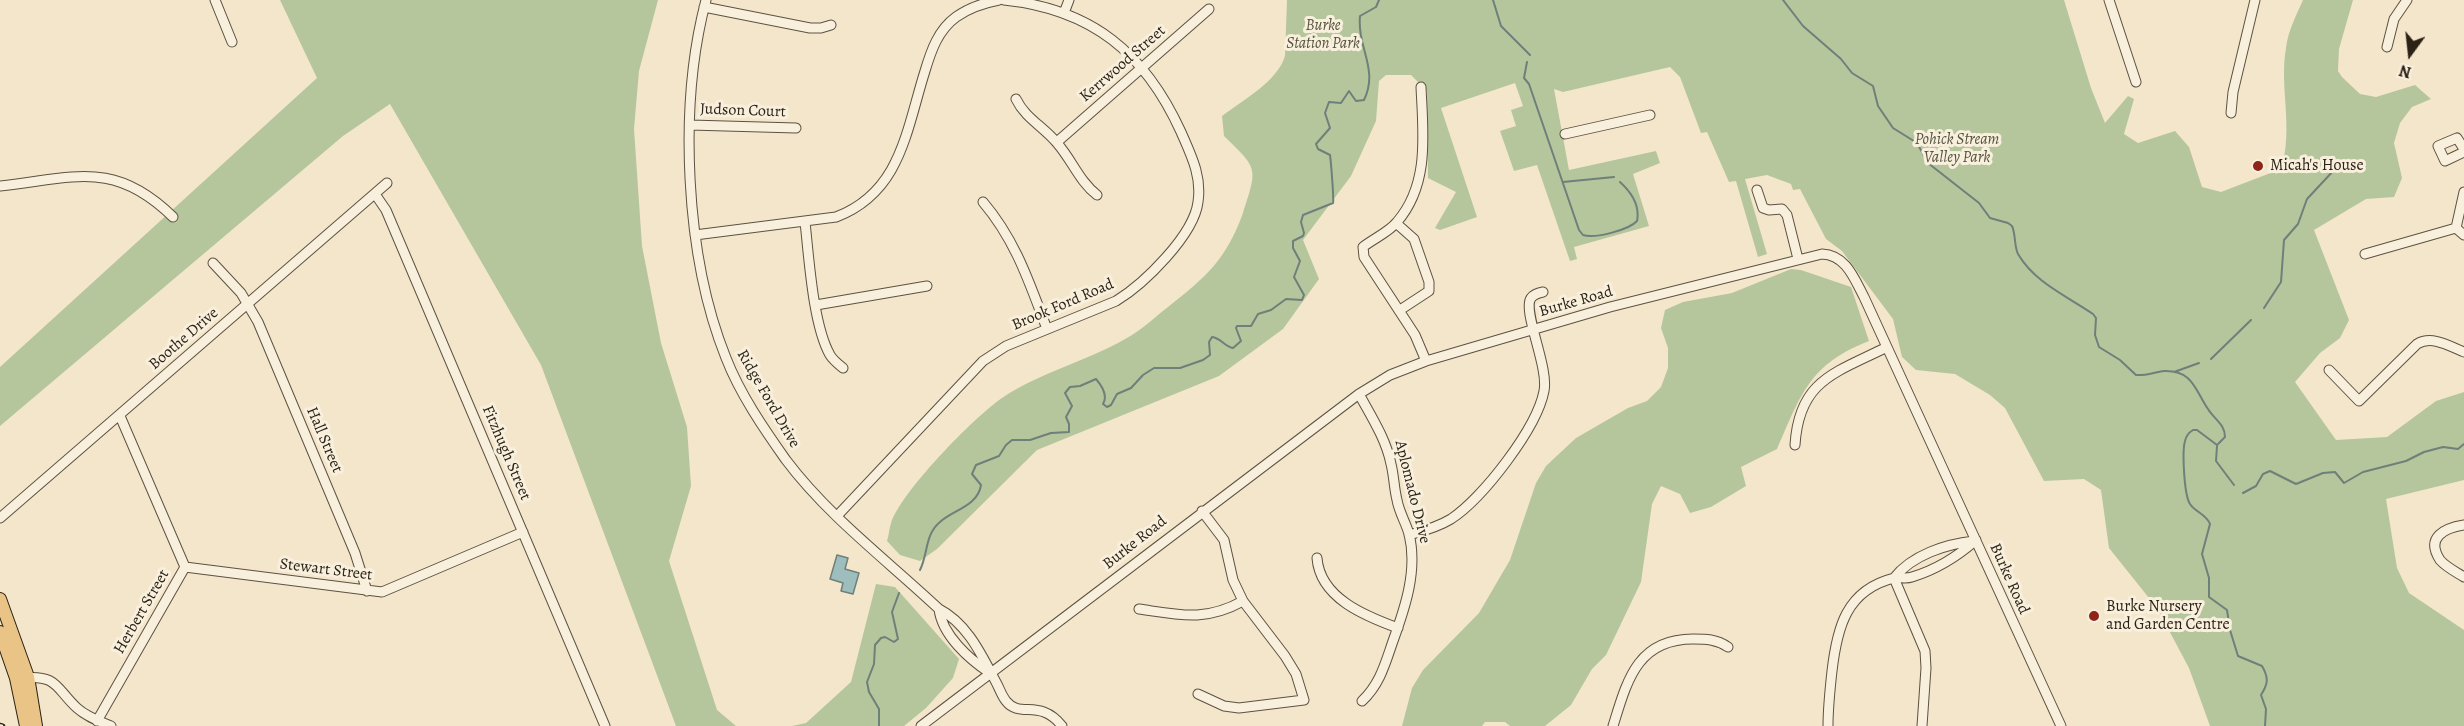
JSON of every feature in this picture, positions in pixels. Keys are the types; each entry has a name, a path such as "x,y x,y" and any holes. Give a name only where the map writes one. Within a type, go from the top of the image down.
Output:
{"main road":[{"path":"0,598 28,709 36,726"},
{"path":"0,632 22,678"},
{"path":"26,726 28,709"}],"street":[{"path":"215,0 232,42"},
{"path":"695,235 836,217 852,211 871,199 885,183 898,159 932,49 942,31 955,17 977,4 999,0"},
{"name":"Brook Ford Road","path":"837,516 983,361 1006,346 1116,301 1132,291 1182,238 1195,216 1199,188 1194,160 1168,104 1142,68 1108,37 1064,13 1031,3 1004,0"},
{"path":"1064,13 1069,0"},
{"path":"2109,0 2136,82"},
{"path":"2231,113 2255,0"},
{"path":"2387,47 2394,19 2407,0"},
{"path":"705,3 810,28 831,25"},
{"name":"Ridge Ford Drive","path":"705,3 694,67 690,124 690,182 695,235 705,290 727,359 764,427 787,462 837,516 939,609 953,616 982,653 990,673 1010,705 1023,710 1046,711 1062,726"},
{"name":"Kerrwood Street","path":"1057,142 1209,9"},
{"path":"1421,87 1420,178 1415,192 1396,223 1364,248 1364,258 1415,334 1426,361"},
{"path":"1016,99 1022,111 1057,142 1084,185 1097,195"},
{"path":"1565,134 1650,115"},
{"name":"Judson Court","path":"690,124 796,128"},
{"path":"0,186 78,177 106,178 126,183 146,193 173,218"},
{"name":"Boothe Drive","path":"0,518 387,183"},
{"path":"1757,190 1763,208 1782,209 1787,215 1798,259"},
{"path":"2456,228 2464,192"},
{"name":"Fitzhugh Street","path":"375,194 386,210 605,726"},
{"path":"983,202 1011,240 1047,329"},
{"path":"805,222 816,305 829,353 843,368"},
{"path":"1396,223 1414,239 1429,282 1429,291 1400,310"},
{"path":"2456,228 2464,235"},
{"path":"2365,254 2456,228"},
{"name":"Burke Road","path":"921,726 1202,511 1359,394 1390,375 1426,361 1611,307 1798,259 1827,254 1843,262 1864,297 2061,726"},
{"name":"Hall Street","path":"213,263 247,303 258,322 355,553 367,591"},
{"path":"816,305 927,286"},
{"path":"1409,535 1438,526 1463,510 1478,496 1508,459 1533,420 1545,387 1545,368 1529,312 1533,295 1543,292"},
{"path":"2329,370 2360,401 2417,344 2425,340 2433,340 2464,352"},
{"path":"1795,446 1799,415 1813,389 1834,373 1887,347"},
{"name":"Aplomado Drive","path":"1359,394 1385,442 1397,502 1409,535 1412,551 1406,603 1398,628 1380,678 1372,692 1362,701"},
{"name":"Herbert Street","path":"98,721 185,567 120,416"},
{"path":"1198,694 1224,706 1239,708 1304,700 1296,674 1285,656 1243,601 1233,580 1224,540 1202,511"},
{"path":"2464,525 2443,530 2436,543 2440,559 2464,577"},
{"name":"Stewart Street","path":"185,567 367,591 382,591 392,589 523,532"},
{"path":"1894,578 1904,565 1952,543 1976,540"},
{"path":"1828,726 1836,636 1844,615 1856,599 1871,588 1894,578 1911,578 1959,555 1976,540"},
{"path":"1317,558 1323,578 1341,599 1369,617 1398,628"},
{"path":"1894,578 1925,651 1922,726"},
{"path":"1139,609 1200,616 1228,609 1243,601"},
{"path":"1613,726 1632,672 1642,658 1659,646 1677,639 1710,639 1728,647"},
{"path":"22,678 54,682 78,708 98,721 111,726"}],"green space":[{"path":"280,0 658,0 639,71 634,129 642,246 661,343 687,427 691,486 669,561 717,710 736,726 676,726 541,365 390,104 343,136 0,426 0,367 317,78"},
{"name":"Pohick Stream Valley Park","path":"1287,0 2064,0 2091,88 2105,123 2128,96 2134,99 2124,134 2138,143 2175,131 2189,147 2202,187 2221,192 2281,169 2286,139 2284,63 2290,30 2303,0 2353,0 2339,49 2338,71 2342,77 2360,94 2376,97 2415,85 2431,99 2412,107 2400,123 2394,143 2402,178 2394,197 2366,199 2314,230 2349,320 2340,338 2320,353 2295,382 2336,440 2387,437 2436,401 2464,392 2464,480 2386,499 2397,568 2409,593 2464,630 2464,726 2210,726 2189,668 2157,608 2109,548 2101,490 2084,479 2044,481 2005,408 1990,395 1955,374 1916,370 1902,357 1893,319 1842,251 1826,239 1800,189 1793,190 1791,184 1767,175 1745,179 1767,254 1758,257 1736,181 1729,182 1707,132 1701,133 1680,77 1670,67 1563,92 1554,89 1569,170 1656,151 1660,163 1633,174 1649,226 1574,247 1577,259 1570,261 1537,165 1514,171 1500,131 1516,126 1511,110 1523,106 1515,83 1441,108 1477,217 1440,230 1435,228 1456,192 1428,178 1427,91 1411,75 1386,75 1379,81 1376,121 1351,176 1303,240 1319,279 1283,329 1219,376 1037,450 937,549 920,561 900,555 887,541 891,523 898,509 923,475 974,421 1017,389 1117,344 1137,332 1193,286 1222,255 1243,213 1253,177 1249,163 1224,136 1222,116 1258,90 1281,65 1285,56"},
{"path":"1791,269 1801,270 1851,287 1869,341 1849,350 1820,371 1801,397 1777,449 1741,467 1746,486 1711,507 1690,513 1680,494 1661,486 1652,504 1641,582 1606,655 1592,669 1571,705 1545,726 1510,726 1505,722 1485,722 1482,726 1402,726 1412,688 1423,670 1479,613 1510,560 1536,483 1546,466 1576,438 1628,408 1647,401 1661,387 1668,368 1668,348 1661,328 1665,310 1683,302 1732,293"},
{"path":"876,584 895,587 959,659 953,678 926,708 904,726 792,726 806,723 851,682"}],"water":[{"path":"837,555 848,558 845,569 859,573 853,594 841,591 843,583 830,579"}],"waterway":[{"path":"920,570 929,538 935,527 970,503 979,492 981,485 972,474 976,465 999,456 1012,440 1030,440 1051,433 1069,432 1066,417 1072,406 1065,393 1070,387 1080,386 1096,379 1104,391 1103,404 1107,407 1111,405 1117,394 1131,388 1143,375 1154,368 1180,368 1203,360 1210,355 1209,342 1212,337 1233,348 1241,341 1237,326 1251,326 1258,314 1271,310 1286,299 1302,300 1304,295 1294,277 1300,261 1293,248 1293,241 1303,236 1301,222 1303,215 1333,203 1330,155 1318,149 1316,144 1330,128 1325,113 1329,102 1341,103 1349,91 1356,101 1364,100 1368,89 1369,68 1361,38 1360,16 1376,7 1379,0"},
{"path":"1493,0 1501,26 1530,55"},
{"path":"1783,0 1803,26 1841,59 1852,73 1873,86 1878,106 1893,128 1917,143 1928,163 1979,203 1990,218 2012,226 2018,254 2033,273 2093,314 2096,318 2095,335 2099,347 2120,360 2136,375 2164,371 2181,374 2196,388 2210,413 2221,425 2225,437 2217,445 2197,430 2193,430 2187,436 2184,446 2186,492 2190,504 2210,524 2202,554 2209,578 2209,597 2227,610 2238,656 2262,666 2266,674 2266,684 2261,695 2266,709 2265,726"},
{"path":"1527,62 1524,78 1529,84 1579,230 1583,235 1595,236 1611,233 1627,228 1637,221 1638,215 1634,200 1620,182"},
{"path":"2264,308 2281,282 2284,240 2298,224 2307,199 2335,169"},
{"path":"1563,182 1614,177"},
{"path":"2211,359 2251,320"},
{"path":"2174,372 2199,363"},
{"path":"2243,493 2256,486 2263,474 2270,471 2296,484 2323,473 2335,472 2344,483 2363,472 2406,461 2424,452 2443,447 2458,449 2464,444"},
{"path":"2217,446 2216,461 2234,485"},
{"path":"879,726 879,709 869,692 867,682 874,664 875,645 881,638 885,637 894,642 898,639 892,612 899,593"}],"place":[{"name":"Micah's House","path":"2258,166"},
{"name":"Burke Nursery and Garden Centre","path":"2094,616"}],"park label":[{"name":"Burke Station Park","path":"1323,35"}]}
